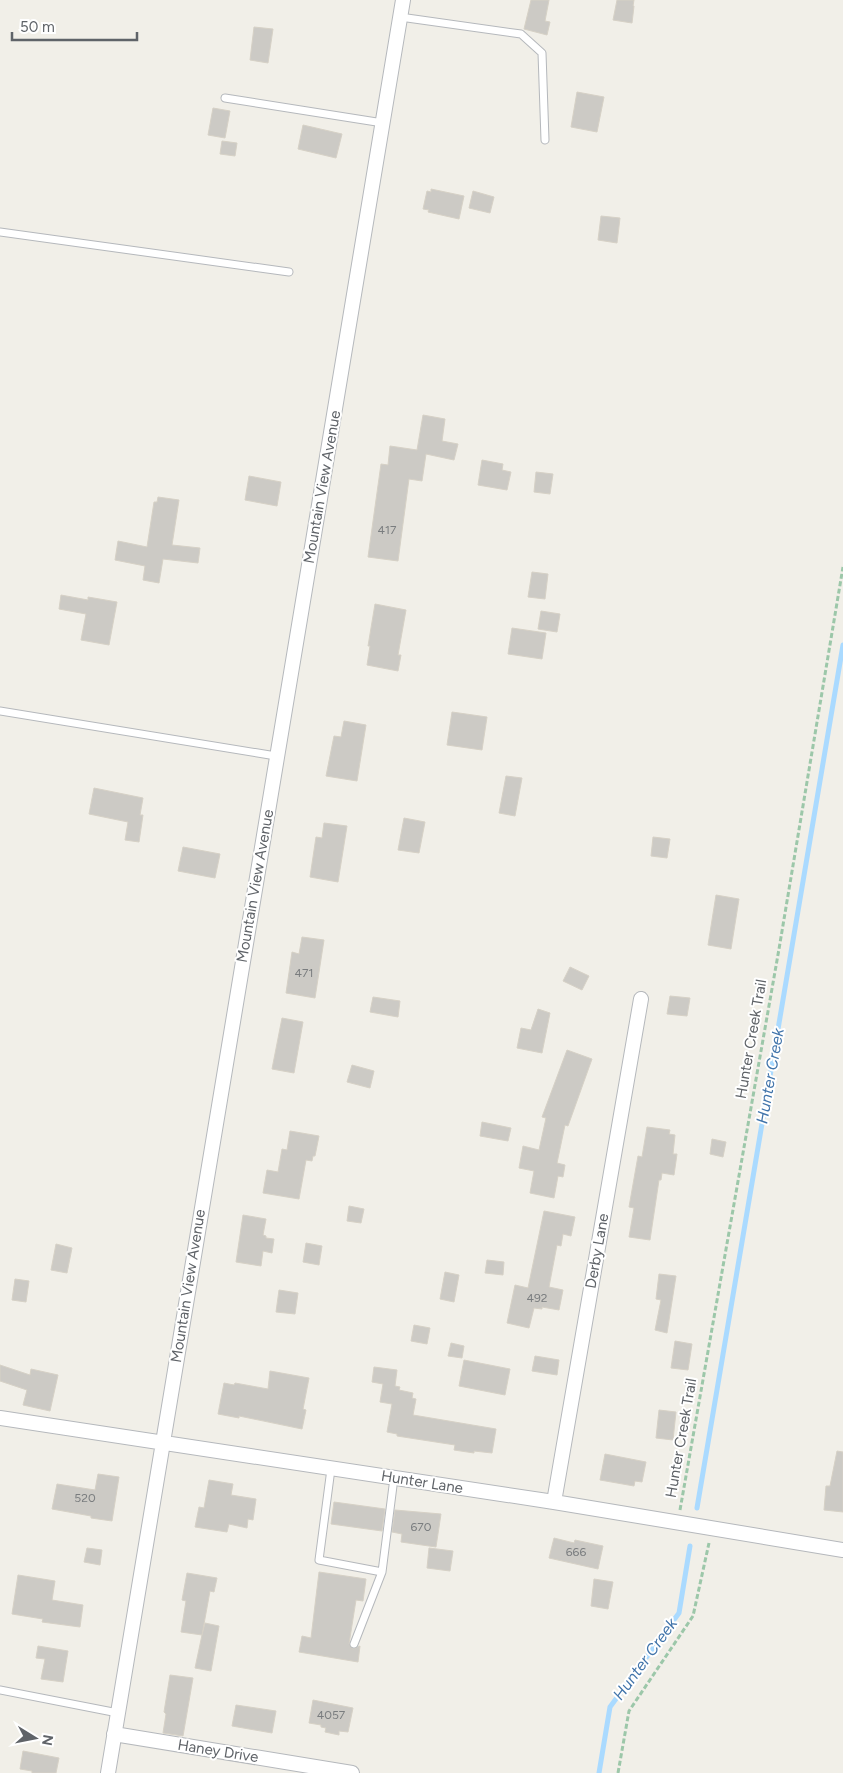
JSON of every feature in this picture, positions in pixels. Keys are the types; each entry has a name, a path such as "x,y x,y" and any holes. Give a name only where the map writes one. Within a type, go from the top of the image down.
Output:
{"street":[{"name":"Mountain View Avenue","path":"108,1773 403,0"},
{"name":"Derby Lane","path":"554,1502 641,999"},
{"name":"Hunter Lane","path":"0,1418 554,1502 678,1523 711,1535 843,1550"},
{"name":"Haney Drive","path":"114,1734 352,1773"}],"lane":[{"path":"400,17 521,34 542,53 545,140"},
{"path":"225,98 383,124"},
{"path":"0,232 289,272"},
{"path":"0,711 276,756"},
{"path":"331,1469 319,1560 382,1572"},
{"path":"354,1644 382,1572 394,1478"},
{"path":"0,1690 118,1713"}],"path":[{"name":"Hunter Creek Trail","path":"678,1523 779,949 843,567"},
{"path":"701,1541 711,1535"},
{"path":"618,1773 629,1711 693,1616 711,1535"}],"building":[{"path":"531,0 549,0 545,21 550,22 547,35 524,29"},
{"path":"617,0 634,0 632,23 613,20"},
{"path":"254,27 273,29 268,63 250,60"},
{"path":"577,92 604,97 597,132 571,127"},
{"path":"213,108 230,111 225,138 208,135"},
{"path":"303,125 342,134 336,158 298,149"},
{"path":"222,141 237,143 235,156 220,154"},
{"path":"431,189 464,196 459,219 428,212 429,210 423,209 427,191 431,192"},
{"path":"473,191 494,197 490,213 469,208"},
{"path":"601,216 620,218 617,243 598,240"},
{"path":"423,415 445,419 442,441 458,444 454,460 426,454 422,481 409,479 398,561 368,557 381,464 388,465 390,446 417,450"},
{"path":"482,460 503,464 502,470 511,472 507,490 478,485"},
{"path":"536,472 553,474 550,494 534,492"},
{"path":"249,476 281,482 277,506 245,500"},
{"path":"158,497 179,500 172,545 200,548 198,563 163,559 159,583 143,580 145,566 115,560 118,541 147,547 154,502 157,502"},
{"path":"532,572 548,574 545,599 528,597"},
{"path":"61,595 88,600 88,597 117,602 109,645 81,640 86,614 59,609"},
{"path":"375,604 406,610 398,655 401,655 398,671 367,665"},
{"path":"541,611 560,614 557,632 538,629"},
{"path":"512,628 546,633 542,659 508,654"},
{"path":"452,712 487,717 482,750 447,745"},
{"path":"344,721 366,725 357,781 326,776 334,736 341,737"},
{"path":"506,776 522,778 515,816 499,813"},
{"path":"94,788 143,798 140,815 143,815 139,842 125,840 128,822 89,814"},
{"path":"404,818 425,822 419,853 398,850"},
{"path":"324,823 347,826 338,882 310,877 316,837 322,838"},
{"path":"653,837 670,839 667,858 651,856"},
{"path":"183,847 220,854 215,878 178,871"},
{"path":"716,895 739,899 731,949 708,945"},
{"path":"302,937 324,940 315,998 286,993 292,952 299,954"},
{"path":"570,967 589,976 582,990 563,981"},
{"path":"670,996 690,998 687,1016 667,1014"},
{"path":"373,997 400,1001 398,1017 370,1012"},
{"path":"538,1009 550,1013 542,1053 517,1048 521,1028 531,1030"},
{"path":"282,1018 303,1022 294,1073 272,1069"},
{"path":"567,1050 592,1059 568,1126 565,1125 557,1163 565,1165 563,1177 558,1176 554,1198 530,1193 534,1171 519,1168 523,1146 539,1150 546,1118 542,1117"},
{"path":"352,1065 374,1071 370,1088 347,1082"},
{"path":"482,1122 511,1128 508,1141 480,1136"},
{"path":"647,1127 670,1130 669,1134 675,1135 673,1154 677,1154 674,1175 662,1173 661,1180 659,1180 650,1240 629,1237 634,1208 629,1207 638,1156 642,1157"},
{"path":"290,1131 319,1136 315,1156 313,1156 312,1161 306,1160 299,1199 263,1193 267,1170 278,1172 282,1149 287,1150"},
{"path":"712,1139 726,1142 723,1157 710,1154"},
{"path":"349,1206 364,1209 361,1223 347,1221"},
{"path":"544,1211 575,1217 571,1236 563,1234 561,1246 557,1245 549,1287 563,1290 559,1310 542,1307 542,1309 534,1308 529,1328 507,1323 515,1285 528,1288"},
{"path":"243,1215 266,1219 263,1235 266,1238 274,1239 272,1253 263,1251 261,1266 236,1262"},
{"path":"306,1243 322,1246 319,1265 303,1262"},
{"path":"56,1244 72,1248 67,1273 51,1270"},
{"path":"487,1260 504,1262 503,1275 485,1273"},
{"path":"445,1272 459,1275 454,1302 440,1299"},
{"path":"659,1274 676,1276 667,1333 655,1330 661,1300 656,1299"},
{"path":"15,1279 29,1281 26,1302 12,1300"},
{"path":"279,1290 298,1293 295,1314 276,1312"},
{"path":"414,1325 430,1328 427,1344 411,1341"},
{"path":"675,1341 692,1344 688,1370 671,1368"},
{"path":"451,1343 464,1346 462,1358 448,1356"},
{"path":"535,1356 559,1360 557,1375 532,1371"},
{"path":"464,1360 510,1369 505,1395 459,1386"},
{"path":"0,1365 30,1375 31,1369 58,1375 50,1411 23,1405 27,1390 0,1381"},
{"path":"374,1367 397,1370 395,1386 400,1387 399,1390 413,1393 412,1398 416,1399 413,1415 496,1429 492,1453 454,1450 455,1445 397,1436 397,1434 387,1432 392,1404 380,1402 383,1384 372,1382"},
{"path":"270,1371 309,1378 303,1409 306,1410 302,1429 239,1416 239,1418 218,1414 224,1383 268,1389"},
{"path":"659,1410 676,1412 673,1440 656,1438"},
{"path":"837,1451 843,1452 843,1512 824,1510 826,1486 830,1486"},
{"path":"605,1454 646,1462 642,1482 635,1481 634,1486 600,1480"},
{"path":"98,1474 119,1477 112,1521 52,1509 57,1484 95,1490"},
{"path":"209,1480 233,1484 231,1495 256,1499 253,1520 248,1519 247,1528 229,1524 227,1532 195,1527 199,1507 204,1508"},
{"path":"334,1502 385,1509 382,1531 331,1524"},
{"path":"395,1510 441,1514 436,1547 401,1542 402,1534 392,1532"},
{"path":"554,1538 574,1543 575,1540 603,1546 598,1569 549,1558"},
{"path":"87,1548 102,1550 100,1565 84,1562"},
{"path":"429,1548 453,1551 450,1571 427,1568"},
{"path":"319,1572 366,1579 363,1601 356,1600 349,1644 353,1649 360,1646 358,1662 299,1652 302,1636 311,1638"},
{"path":"187,1573 217,1578 214,1592 210,1591 202,1635 181,1632 186,1601 182,1600"},
{"path":"18,1575 55,1581 52,1600 83,1605 80,1627 42,1622 43,1619 12,1614"},
{"path":"594,1579 613,1582 608,1609 591,1606"},
{"path":"205,1623 219,1626 211,1671 195,1668"},
{"path":"38,1646 68,1651 63,1682 41,1679 45,1659 36,1658"},
{"path":"170,1675 193,1678 183,1736 163,1733 166,1714 164,1712"},
{"path":"313,1700 353,1708 348,1732 339,1731 339,1735 325,1732 326,1728 321,1727 321,1725 309,1723"},
{"path":"236,1705 276,1711 272,1733 232,1726"},
{"path":"23,1751 59,1758 56,1773 32,1773 32,1771 20,1769"}],"waterway":[{"name":"Hunter Creek","path":"697,1508 843,645"},
{"name":"Hunter Creek","path":"599,1773 610,1707 679,1613 690,1546"}]}
